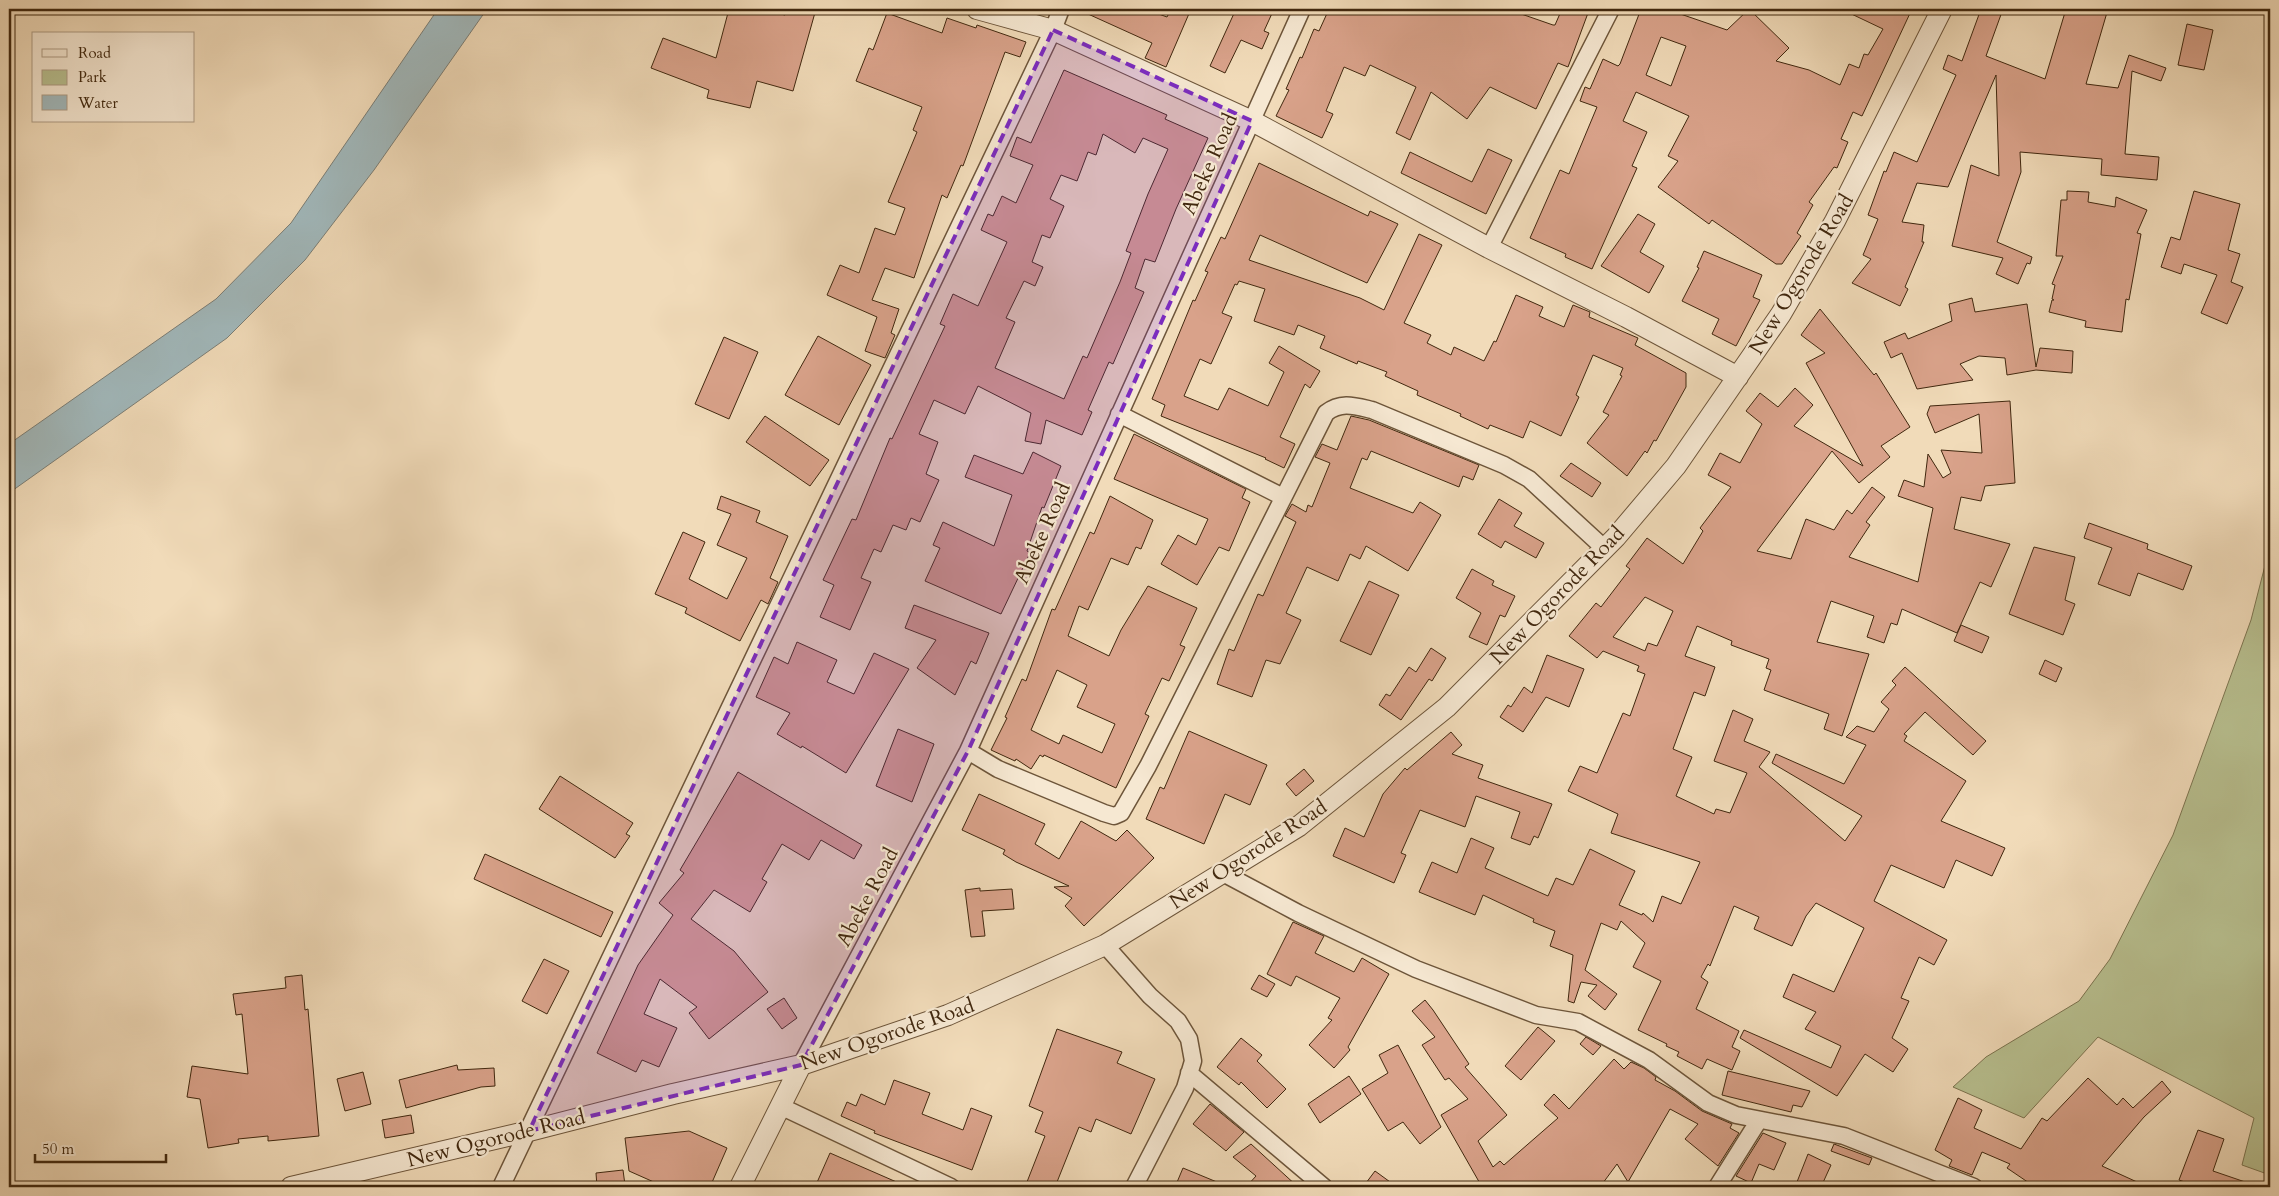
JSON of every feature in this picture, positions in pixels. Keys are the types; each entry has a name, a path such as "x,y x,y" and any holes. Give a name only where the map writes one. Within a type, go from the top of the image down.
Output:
{"street":[{"path":"977,9 1053,30 1252,121 1489,248 1738,377"},
{"path":"502,1187 1053,30 1061,9"},
{"name":"Abeke Road","path":"801,1065 968,751 1302,9"},
{"path":"1489,248 1611,9"},
{"name":"New Ogorode Road","path":"292,1187 529,1131 673,1094 801,1065 948,1015 1105,946 1299,826 1447,707 1604,548 1676,466 1781,314 1835,221 1942,9"},
{"path":"968,751 998,769 1104,813 1114,816 1121,813 1148,766 1326,414 1334,407 1350,404 1372,410 1504,464 1529,479 1604,548"},
{"path":"1119,414 1283,497"},
{"path":"1223,873 1298,913 1416,969 1536,1015 1578,1022 1649,1060 1708,1103 1736,1116 1844,1136 1974,1187"},
{"path":"1105,946 1150,996 1178,1021 1189,1039 1193,1061 1185,1088 1134,1187"},
{"path":"740,1187 801,1065"},
{"path":"1189,1073 1324,1187"},
{"path":"780,1106 951,1187"},
{"path":"1716,1187 1759,1120"}],"highlighted area":[{"path":"1053,30 1252,121 968,751 801,1065 529,1131"}],"green space":[{"path":"2270,546 2270,1175 2242,1165 2254,1118 2098,1037 2024,1118 1953,1087 1986,1057 2079,1001 2110,959 2173,835 2251,620"}],"water":[{"path":"438,9 487,9 374,170 305,260 227,338 9,493 9,444 216,299 291,223"}],"building":[{"path":"729,9 760,9 785,15 787,9 816,9 793,91 757,81 750,108 707,98 709,90 651,68 663,38 716,58"},
{"path":"1077,9 1145,9 1167,17 1171,9 1191,9 1166,67 1145,58 1152,43"},
{"path":"1236,9 1274,9 1264,31 1269,33 1262,49 1241,40 1225,73 1210,66"},
{"path":"1329,9 1507,9 1553,25 1555,25 1562,9 1578,9 1588,13 1568,67 1558,63 1536,109 1490,87 1467,119 1431,92 1410,140 1396,133 1416,87 1370,65 1365,76 1344,67 1326,111 1333,114 1322,138 1276,116 1289,90 1286,89 1300,57 1302,58 1314,29 1319,31"},
{"path":"1641,9 1666,9 1727,30 1749,9 1789,48 1776,61 1809,70 1840,85 1849,64 1859,68 1864,54 1868,55 1883,29 1841,9 1912,9 1862,116 1853,112 1841,139 1848,142 1837,168 1834,167 1809,202 1813,205 1797,233 1801,236 1782,264 1776,264 1712,220 1709,224 1658,187 1678,161 1668,156 1689,116 1636,92 1623,121 1647,132 1632,166 1637,168 1592,269 1565,257 1566,254 1530,238 1560,170 1569,174 1597,107 1580,101 1585,87 1590,89 1603,59 1618,66","holes":["1661,37 1686,46 1671,86 1646,75"]},
{"path":"1981,9 2003,9 1986,56 2045,79 2066,9 2108,9 2086,84 2118,88 2129,55 2166,68 2161,81 2132,71 2125,154 2159,157 2157,180 2101,175 2102,159 2020,152 2021,172 1997,242 2032,257 2030,264 2027,263 2018,284 1996,274 2003,258 1952,246 1971,165 1999,176 1996,75 1948,187 1917,183 1902,222 1924,225 1922,242 1924,242 1905,287 1908,289 1900,306 1852,283 1871,259 1863,255 1878,219 1868,215 1884,171 1886,172 1894,152 1917,162 1956,75 1943,69 1948,55 1962,61"},
{"path":"887,13 942,33 947,18 976,28 977,25 1026,42 1020,57 1005,52 963,166 961,165 947,198 942,195 914,278 885,268 872,300 899,309 891,333 895,335 885,358 865,351 877,317 827,295 840,265 859,273 875,228 895,235 905,208 888,202 917,132 913,130 922,107 856,81 869,48 873,50"},
{"path":"2187,24 2213,30 2204,70 2178,65"},
{"path":"1064,70 1167,115 1165,119 1208,138 1176,209 1155,262 1145,259 1135,288 1144,292 1113,364 1109,362 1088,410 1092,412 1082,435 1046,420 1041,444 1025,441 1031,413 978,386 965,414 934,400 919,434 938,442 926,474 939,480 920,522 911,518 906,530 893,525 881,552 874,549 861,578 871,582 850,630 820,617 834,585 823,580 852,519 856,520 890,438 892,439 945,326 940,324 953,294 978,306 1007,242 981,230 988,214 993,216 1002,196 1016,203 1033,165 1010,156 1017,137 1031,143","holes":["1103,134 1135,153 1143,138 1168,149 1126,251 1131,253 1120,282 1087,358 1083,356 1064,399 995,368 1015,322 1006,318 1024,281 1035,286 1043,267 1032,262 1042,235 1050,238 1064,206 1050,199 1061,175 1077,181 1088,152 1096,155"]},
{"path":"1488,149 1512,160 1486,214 1401,173 1410,152 1472,182"},
{"path":"1259,163 1368,216 1370,211 1398,224 1367,283 1260,235 1249,260 1360,298 1384,310 1419,234 1442,245 1404,323 1431,335 1427,343 1451,355 1454,347 1484,361 1494,341 1496,342 1516,295 1543,307 1539,316 1564,327 1573,305 1590,312 1589,317 1638,338 1635,345 1686,373 1686,387 1656,441 1654,440 1647,453 1645,451 1627,476 1587,443 1609,415 1603,412 1622,376 1620,375 1623,368 1593,355 1576,395 1579,397 1561,436 1530,421 1523,438 1490,425 1488,429 1460,416 1461,414 1417,395 1418,391 1385,376 1387,372 1358,361 1357,364 1320,348 1325,336 1298,325 1294,335 1254,321 1265,289 1239,281 1237,285 1235,284 1222,313 1232,317 1211,364 1200,359 1184,396 1218,410 1229,388 1268,406 1284,372 1269,363 1279,346 1320,371 1310,388 1305,384 1280,437 1295,444 1284,468 1266,458 1161,416 1165,405 1152,399 1193,300 1195,301 1208,272 1205,271 1221,237 1225,239"},
{"path":"2067,191 2089,192 2088,202 2115,207 2116,197 2147,210 2137,233 2141,234 2129,300 2126,299 2122,332 2085,327 2086,321 2049,312 2052,300 2054,300 2052,299 2055,285 2052,284 2063,256 2056,256 2061,200 2067,200"},
{"path":"2194,191 2240,204 2228,250 2240,254 2231,282 2243,287 2227,324 2201,313 2217,275 2184,264 2181,274 2161,267 2171,237 2180,240"},
{"path":"1638,214 1655,224 1640,252 1664,266 1649,293 1601,266"},
{"path":"1704,251 1762,275 1753,297 1760,300 1736,346 1712,334 1719,319 1682,301 1699,268 1697,267"},
{"path":"1972,298 1975,312 2027,304 2036,367 2040,348 2073,351 2072,373 2036,370 2007,375 2005,358 1979,356 1960,364 1973,380 1917,389 1902,353 1891,358 1884,342 1905,333 1908,339 1952,321 1949,304"},
{"path":"1820,309 1874,375 1876,373 1910,427 1881,446 1890,457 1859,483 1832,451 1757,551 1791,559 1806,519 1834,530 1847,510 1852,514 1872,487 1885,497 1866,522 1870,525 1849,557 1918,582 1933,508 1898,496 1904,480 1924,487 1928,454 1943,478 1951,473 1941,450 1982,453 1979,414 1935,433 1927,414 1930,406 2010,401 2015,483 1985,486 1981,501 1961,497 1954,529 2010,544 1991,587 1980,582 1957,633 1902,609 1897,625 1891,623 1884,643 1867,637 1874,616 1831,601 1817,642 1869,654 1842,736 1824,729 1829,714 1764,690 1771,670 1766,668 1769,659 1731,645 1732,641 1697,626 1685,656 1715,667 1705,696 1694,692 1673,749 1692,757 1676,796 1714,814 1716,809 1730,813 1747,773 1714,761 1733,710 1753,719 1744,741 1770,752 1759,767 1845,841 1862,816 1772,763 1776,754 1844,784 1866,745 1846,737 1857,726 1874,732 1889,709 1881,702 1896,685 1892,681 1905,667 1986,741 1973,755 1925,712 1904,734 1907,736 1904,741 1966,781 1941,821 2005,848 1992,876 1956,860 1944,888 1891,865 1874,901 1947,940 1934,965 1919,957 1901,998 1909,1001 1892,1038 1908,1049 1893,1072 1865,1054 1837,1096 1740,1038 1744,1030 1831,1068 1841,1046 1805,1029 1816,1012 1783,997 1793,974 1834,992 1864,928 1816,903 1806,916 1792,946 1754,929 1759,917 1734,906 1710,966 1708,964 1701,977 1708,982 1696,1009 1739,1031 1732,1047 1740,1051 1732,1070 1707,1059 1702,1069 1677,1056 1679,1052 1666,1046 1667,1044 1638,1030 1661,981 1633,967 1645,943 1621,921 1617,930 1601,923 1585,970 1617,994 1605,1010 1588,996 1597,985 1581,982 1574,1003 1568,1001 1573,955 1550,946 1555,931 1533,922 1534,919 1483,895 1475,915 1419,892 1432,862 1457,873 1471,838 1494,848 1485,868 1548,896 1556,878 1573,885 1590,849 1635,871 1619,905 1642,915 1643,913 1653,922 1662,896 1681,904 1700,862 1611,833 1618,814 1568,791 1580,766 1597,773 1623,713 1630,716 1645,674 1637,671 1639,666 1603,651 1597,658 1569,636 1596,603 1601,607 1630,569 1626,566 1647,538 1683,564 1703,531 1700,528 1731,487 1708,475 1720,453 1740,463 1762,424 1746,411 1760,393 1778,407 1795,388 1813,405 1794,426 1863,466 1806,363 1825,353 1801,335","holes":["1645,597 1673,611 1657,646 1648,643 1645,651 1613,637"]},
{"path":"818,336 871,365 839,425 785,395"},
{"path":"724,337 758,352 729,419 695,404"},
{"path":"765,416 829,460 810,486 746,442"},
{"path":"1351,416 1369,420 1479,465 1473,480 1463,476 1459,487 1371,451 1367,460 1362,458 1350,488 1413,513 1420,502 1441,515 1408,571 1366,546 1360,559 1350,554 1338,581 1307,567 1286,613 1301,620 1280,664 1266,660 1252,697 1217,684 1229,649 1234,651 1258,594 1263,596 1296,522 1285,516 1292,504 1306,512 1308,505 1312,507 1330,463 1315,457 1322,444 1337,450"},
{"path":"1134,434 1246,489 1242,498 1250,502 1229,551 1219,547 1197,585 1161,564 1178,535 1196,545 1208,519 1114,479"},
{"path":"1033,452 1061,466 1044,508 1042,507 1027,551 1030,553 1001,614 925,581 940,548 933,545 943,522 994,546 1012,495 965,477 974,455 1023,474"},
{"path":"1571,463 1601,483 1592,497 1560,476"},
{"path":"721,496 760,511 756,522 788,536 770,578 778,582 768,604 761,600 740,641 685,613 687,608 655,594 683,532 705,542 689,579 727,599 747,558 717,545 731,514 717,509"},
{"path":"1110,496 1153,520 1141,549 1136,547 1128,565 1111,558 1088,610 1079,606 1068,636 1109,656 1121,630 1148,586 1197,608 1180,645 1185,647 1169,681 1162,678 1145,714 1149,716 1116,788 1044,755 1043,757 1040,755 1031,769 1016,759 1015,761 991,750 1007,718 1005,717 1022,679 1026,681 1052,609 1055,610 1090,532 1094,534","holes":["1057,670 1087,685 1077,707 1115,724 1102,753 1063,735 1059,744 1031,730"]},
{"path":"1499,499 1522,513 1514,526 1544,543 1536,558 1505,541 1501,548 1478,534"},
{"path":"2089,523 2148,544 2147,549 2192,566 2183,590 2138,573 2130,596 2098,584 2112,548 2084,538"},
{"path":"2034,547 2075,557 2065,600 2075,604 2063,635 2009,614"},
{"path":"1472,569 1494,581 1492,585 1515,596 1505,617 1500,615 1487,645 1469,637 1481,613 1456,598"},
{"path":"1369,581 1399,595 1371,655 1340,641"},
{"path":"914,605 989,633 976,664 971,661 955,695 917,668 936,640 905,628"},
{"path":"1961,625 1989,637 1982,653 1954,641"},
{"path":"797,642 837,660 827,682 854,694 874,653 909,669 846,773 802,746 801,748 777,734 790,713 756,697 774,657 788,664"},
{"path":"1431,648 1446,658 1432,681 1429,679 1401,720 1379,705 1386,694 1390,696 1409,667 1416,672"},
{"path":"1547,655 1584,669 1569,707 1546,697 1523,732 1500,717 1508,705 1511,707 1524,687 1532,693"},
{"path":"2045,660 2062,668 2056,682 2039,674"},
{"path":"898,729 934,744 912,802 876,786"},
{"path":"1189,731 1267,765 1250,805 1225,794 1204,844 1146,819 1160,787 1164,789"},
{"path":"1451,732 1462,745 1452,754 1483,765 1478,778 1552,804 1538,838 1534,836 1530,845 1511,838 1520,812 1476,796 1465,827 1420,810 1401,853 1406,855 1394,883 1333,856 1345,828 1364,837 1383,794 1405,768 1407,770"},
{"path":"1304,769 1314,781 1296,796 1286,784"},
{"path":"738,772 862,845 854,859 821,840 809,860 782,844 762,879 767,882 750,912 714,890 691,919 734,951 768,992 709,1039 689,1013 697,1007 660,979 644,1014 677,1028 659,1067 642,1060 636,1072 597,1053 638,965 673,915 659,903 684,873 680,870"},
{"path":"560,776 633,823 626,834 630,836 615,858 539,809"},
{"path":"979,794 1045,824 1035,844 1059,859 1081,821 1116,841 1127,830 1154,858 1084,926 1065,906 1072,898 1054,887 1069,886 1016,862 1003,854 1005,850 962,830"},
{"path":"485,854 613,912 601,937 474,879"},
{"path":"980,888 980,891 1012,889 1014,909 982,911 985,936 971,937 965,890"},
{"path":"1293,922 1324,936 1315,953 1354,972 1362,958 1389,974 1348,1047 1350,1050 1334,1068 1309,1045 1332,1020 1328,1018 1340,998 1296,976 1291,986 1267,974"},
{"path":"544,959 569,971 547,1014 522,1001"},
{"path":"302,975 305,1010 308,1009 319,1136 268,1141 268,1136 238,1139 239,1143 208,1148 200,1099 187,1097 192,1066 248,1074 242,1014 236,1015 233,994 286,988 285,977"},
{"path":"1259,975 1275,984 1267,997 1251,989"},
{"path":"784,998 797,1018 782,1029 767,1009"},
{"path":"1425,1000 1469,1064 1465,1067 1507,1115 1478,1141 1493,1167 1500,1161 1504,1165 1558,1118 1544,1105 1554,1094 1569,1109 1614,1059 1624,1069 1631,1062 1644,1068 1656,1077 1655,1080 1675,1091 1702,1111 1732,1124 1730,1128 1739,1133 1718,1166 1685,1139 1698,1124 1670,1109 1628,1182 1617,1164 1600,1187 1482,1187 1441,1115 1468,1099 1449,1078 1445,1080 1422,1045 1435,1037 1412,1011"},
{"path":"1538,1027 1555,1041 1521,1080 1505,1066"},
{"path":"1057,1029 1122,1052 1117,1063 1155,1079 1131,1134 1096,1119 1091,1132 1079,1127 1055,1187 1025,1187 1045,1136 1035,1132 1043,1112 1029,1106"},
{"path":"1586,1037 1601,1046 1593,1055 1580,1044"},
{"path":"1241,1038 1262,1055 1257,1061 1286,1089 1267,1108 1241,1082 1239,1085 1217,1067"},
{"path":"1398,1045 1441,1127 1420,1144 1403,1122 1388,1131 1362,1089 1388,1073 1379,1055"},
{"path":"457,1065 458,1070 494,1068 495,1086 481,1087 406,1108 399,1080"},
{"path":"1728,1071 1810,1091 1802,1107 1793,1105 1791,1112 1722,1095"},
{"path":"363,1072 371,1104 345,1111 337,1079"},
{"path":"1349,1076 1361,1094 1320,1123 1308,1104"},
{"path":"2088,1078 2117,1105 2123,1098 2133,1108 2162,1081 2171,1092 2144,1117 2102,1166 2148,1187 2035,1187 2007,1168 2010,1164 1982,1152 1972,1175 1949,1166 1952,1160 1935,1150 1958,1098 1982,1110 1974,1128 2021,1149 2042,1118 2047,1121"},
{"path":"894,1080 930,1093 922,1114 963,1130 971,1108 992,1116 972,1170 874,1133 875,1131 841,1116 847,1102 856,1106 861,1094 885,1105"},
{"path":"1210,1104 1244,1132 1226,1151 1193,1124"},
{"path":"411,1115 414,1133 385,1138 382,1120"},
{"path":"2198,1130 2224,1139 2213,1171 2254,1185 2253,1187 2199,1187 2179,1180"},
{"path":"689,1131 727,1148 710,1187 665,1187 629,1171 625,1138"},
{"path":"1763,1133 1786,1143 1774,1170 1759,1164 1751,1183 1736,1176"},
{"path":"1251,1144 1298,1187 1246,1187 1256,1176 1233,1157"},
{"path":"1834,1144 1872,1158 1869,1165 1831,1151"},
{"path":"830,1153 908,1187 815,1187"},
{"path":"1808,1154 1831,1165 1821,1187 1795,1187"},
{"path":"1183,1168 1229,1187 1175,1187"},
{"path":"623,1170 625,1185 597,1187 596,1173"},
{"path":"1375,1171 1397,1187 1363,1187"}]}
